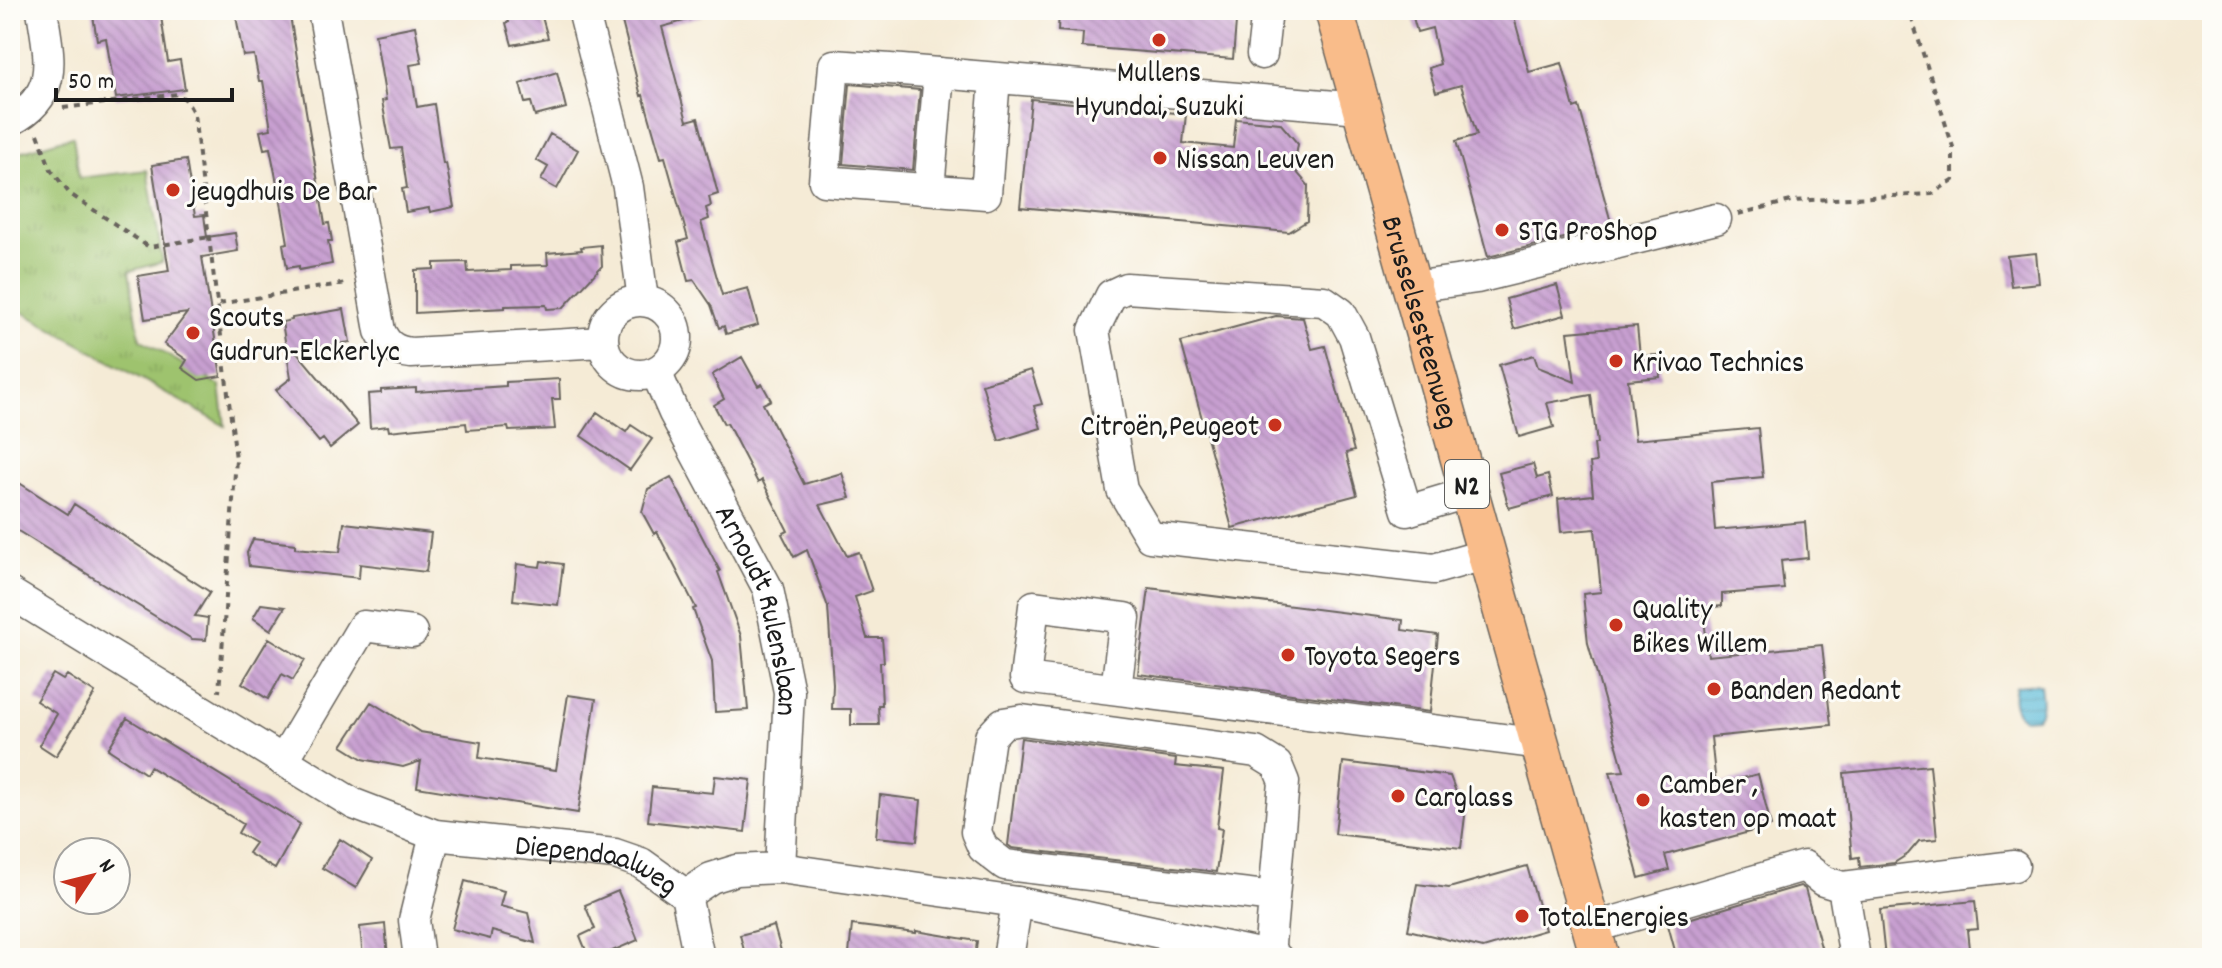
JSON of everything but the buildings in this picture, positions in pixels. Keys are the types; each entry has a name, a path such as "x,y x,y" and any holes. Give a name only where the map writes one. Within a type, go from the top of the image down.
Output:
{"main road":[{"name":"Brusselsesteenweg","path":"1334,10 1596,943"}],"street":[{"path":"18,117 39,96 50,75 42,10"},
{"path":"323,10 370,279 385,343 397,351 411,353 603,342"},
{"path":"583,10 628,187 643,300"},
{"path":"1262,54 1267,10"},
{"path":"995,78 986,194 824,181 834,65 939,73 1360,108"},
{"path":"929,189 939,73"},
{"path":"1412,287 1477,278 1716,219"},
{"path":"1470,492 1407,511 1354,337 1341,313 1324,301 1126,288 1111,295 1094,330 1122,490 1150,537 1270,540 1434,569 1487,554"},
{"path":"643,300 665,310 677,331 673,355 666,365 656,372 633,375 613,363 603,342 606,321 613,312 632,301 643,300"},
{"name":"Arnoudt Rulenslaan","path":"656,372 674,413 768,589 789,692 780,868"},
{"name":"Diependaalweg","path":"11,597 218,719 354,804 435,835 615,854 641,863 686,895 711,878 737,870 780,868 1017,902 1119,924 1211,950 1273,957"},
{"path":"283,761 363,626 412,632"},
{"path":"1116,689 1541,744"},
{"path":"1273,957 1274,897 1284,782 1277,765 1256,752 1022,720 1003,723 990,737 976,832 983,848 1005,865 1274,897"},
{"path":"419,958 414,920 435,835"},
{"path":"1596,943 1804,866 1823,881 1843,887 2014,866"},
{"path":"1119,924 1129,880"},
{"path":"1843,887 1855,958"},
{"path":"686,895 699,958"},
{"path":"1008,958 1017,902"}],"path":[{"path":"1716,219 1791,201 1932,194 1953,180 1953,147 1909,10"},
{"path":"18,117 178,94 186,100 194,114 236,459 218,719"},
{"path":"18,117 42,142 51,170 70,194 149,247 210,237"},
{"path":"219,304 370,279"}],"green space":[{"path":"73,136 79,178 147,170 163,262 129,271 140,339 220,386 225,426 10,305 10,155"}],"water":[{"path":"2040,684 2041,711 2036,718 2024,719 2014,704 2015,686"}],"place":[{"name":"Mullens Hyundai, Suzuki","path":"1159,40"},
{"name":"Nissan Leuven","path":"1160,158"},
{"name":"jeugdhuis De Bar","path":"173,190"},
{"name":"STG ProShop","path":"1502,230"},
{"name":"Scouts Gudrun-Elckerlyc","path":"193,333"},
{"name":"Krivao Technics","path":"1616,361"},
{"name":"Citroën,Peugeot","path":"1275,425"},
{"name":"Quality Bikes Willem","path":"1616,625"},
{"name":"Toyota Segers","path":"1288,655"},
{"name":"Banden Redant","path":"1714,689"},
{"name":"Carglass","path":"1398,796"},
{"name":"Camber , kasten op maat","path":"1643,800"},
{"name":"TotalEnergies","path":"1522,916"}]}
